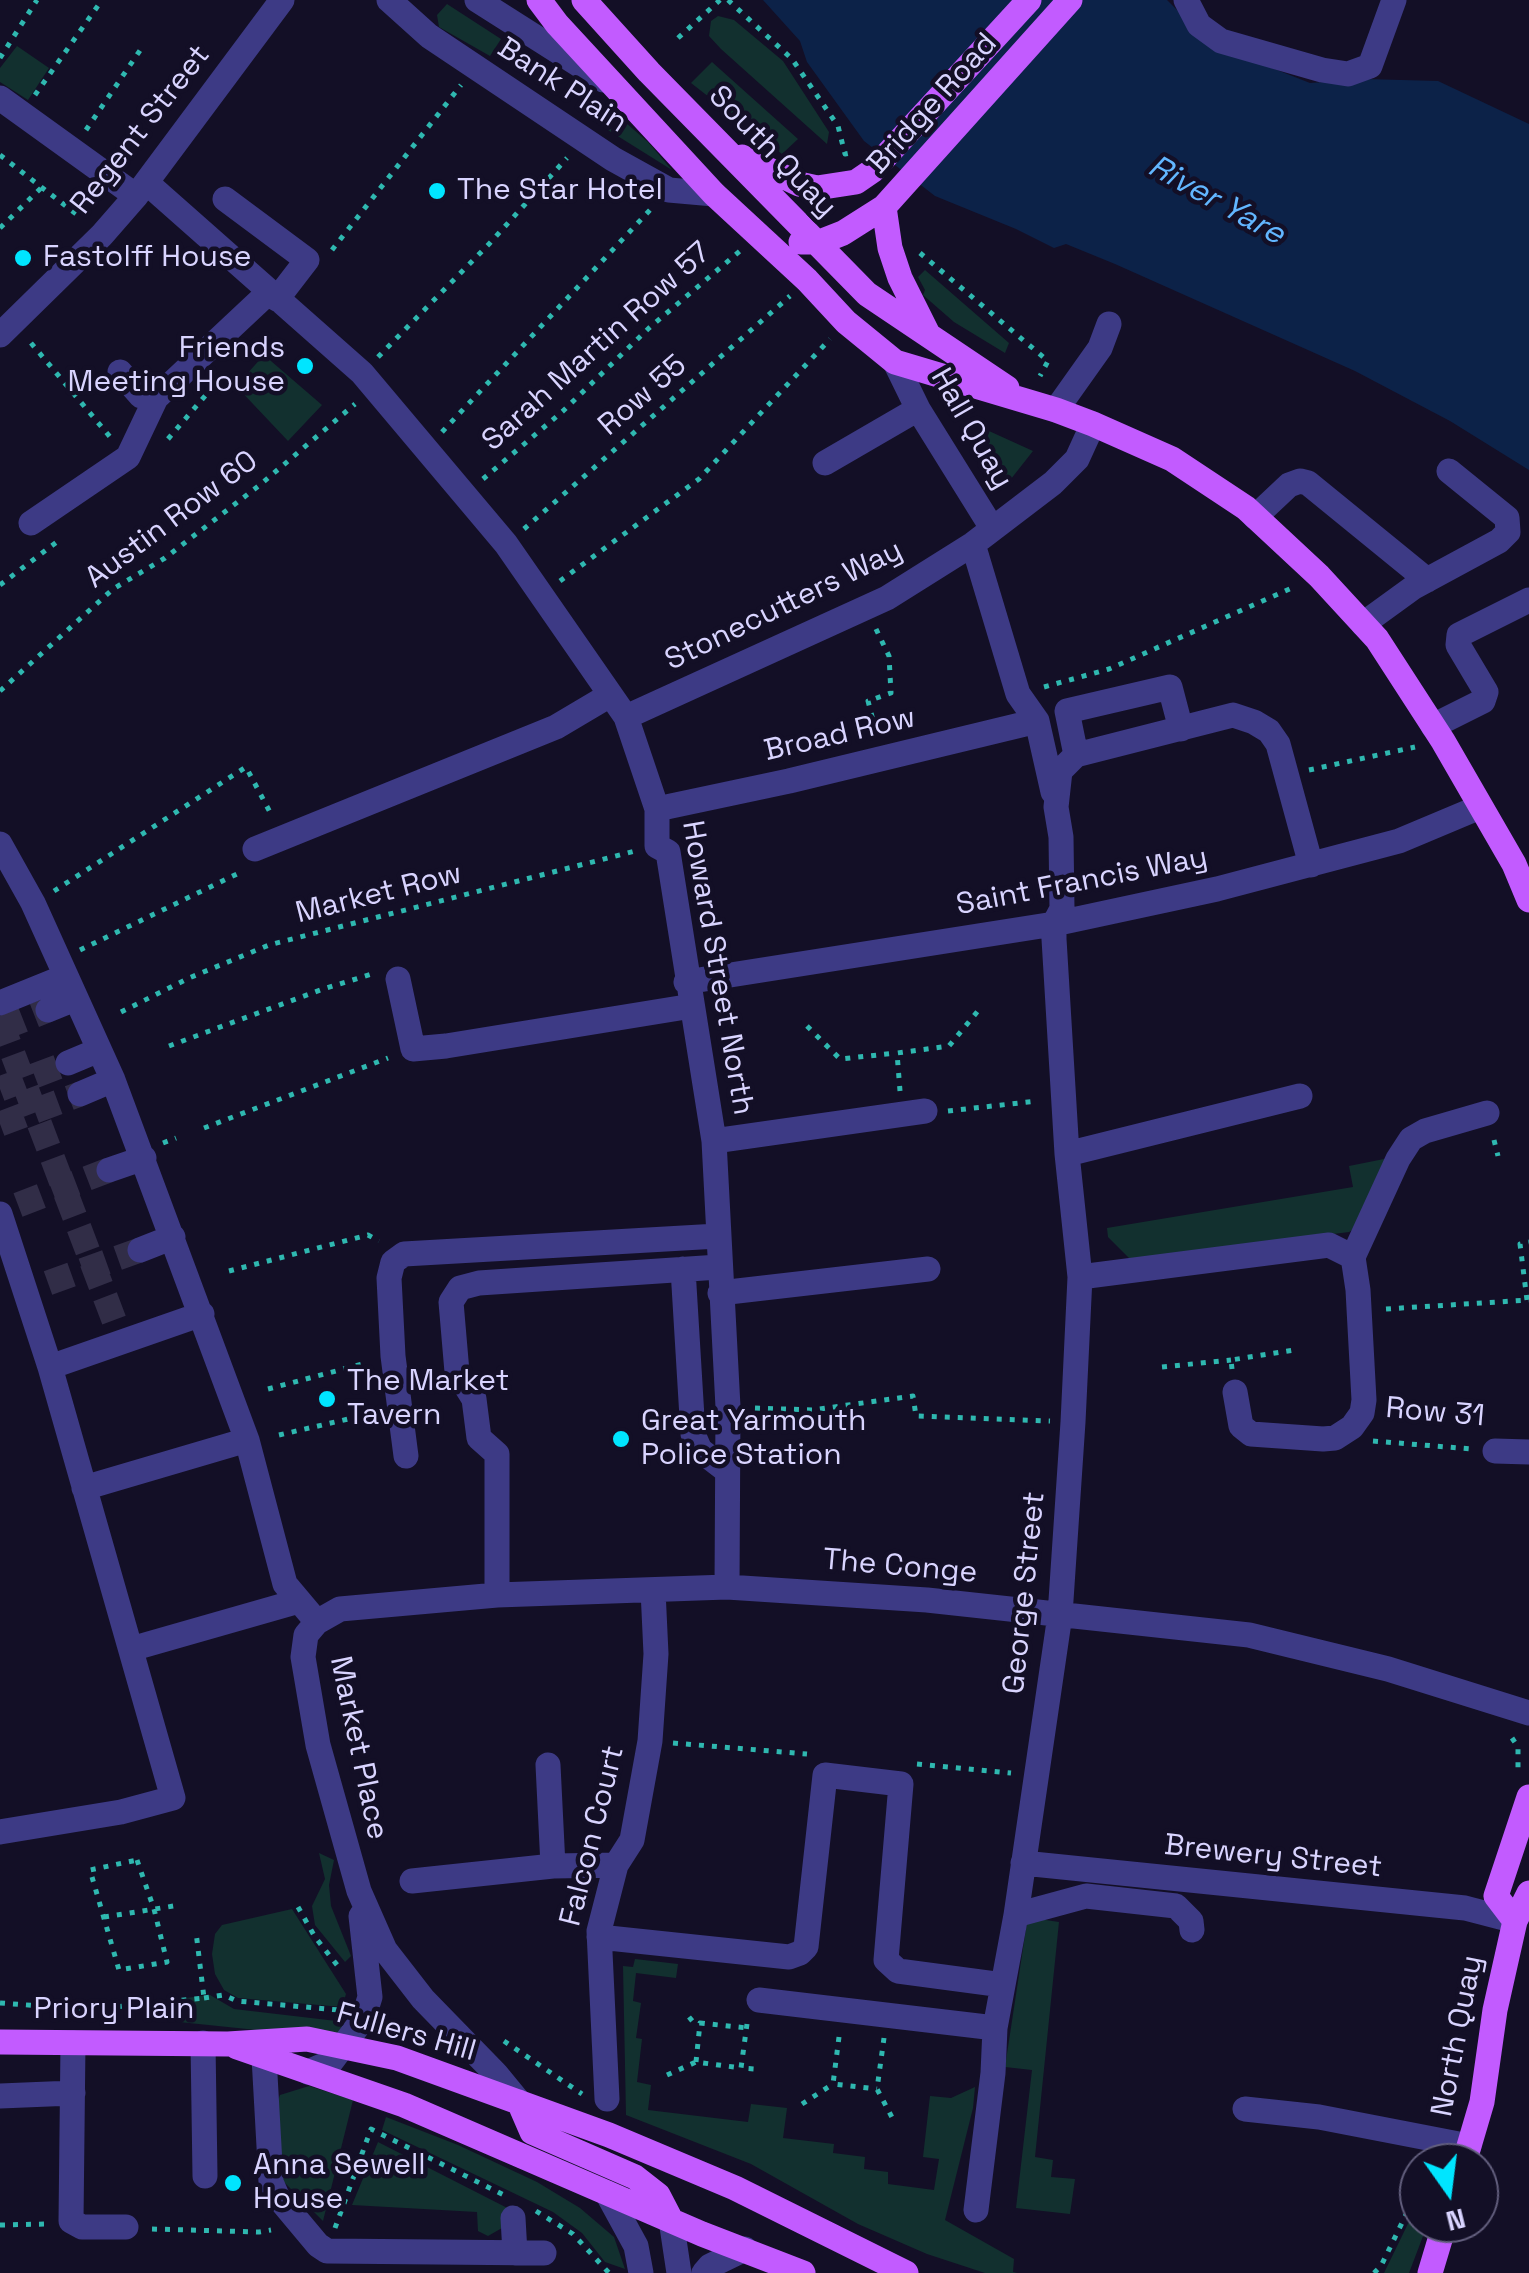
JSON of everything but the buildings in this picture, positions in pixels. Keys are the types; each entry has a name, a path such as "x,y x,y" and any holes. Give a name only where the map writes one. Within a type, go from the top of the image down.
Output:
{"main road":[{"path":"539,0 714,194 756,232 814,242"},
{"name":"South Quay","path":"584,0 649,72 867,294 927,332"},
{"name":"Bridge Road","path":"728,151 799,184 817,188 856,182 872,171 1029,0"},
{"name":"Bridge Road","path":"814,242 843,234 890,200 1070,0"},
{"name":"Bridge Road","path":"890,200 890,248 927,332"},
{"name":"Hall Quay","path":"756,232 846,322 895,362 1093,424"},
{"name":"Hall Quay","path":"927,332 1027,402"},
{"path":"1093,424 1172,459 1255,517 1319,576 1363,624 1438,733 1514,864 1529,900"},
{"name":"North Quay","path":"1515,1921 1496,1896 1522,1792"},
{"name":"North Quay","path":"1470,2143 1482,2102 1495,2010 1515,1921 1529,1893"},
{"name":"Fullers Hill","path":"215,2044 307,2039 397,2058 609,2135 734,2188 906,2273"},
{"name":"Priory Plain","path":"0,2042 215,2044"},
{"path":"215,2044 404,2105 803,2273"},
{"path":"518,2102 532,2132 635,2177 658,2195 671,2220"},
{"path":"1430,2269 1438,2243"}],"street":[{"name":"Regent Street","path":"8,328 142,190 282,0"},
{"name":"Bank Plain","path":"389,0 429,36 474,67 669,190 714,194"},
{"path":"477,0 620,91"},
{"path":"1186,0 1199,25 1221,40 1348,74 1370,66 1394,0"},
{"name":"Howard Street North","path":"0,98 73,149 142,190 273,295 368,381 506,544 626,717 658,809 657,846 668,852 714,1141 728,1407 727,1588"},
{"path":"31,523 128,457 156,398 273,295 306,260 225,199"},
{"path":"1056,410 1100,348 1109,324"},
{"name":"Hall Quay","path":"895,362 983,536"},
{"path":"120,372 141,396 156,398"},
{"path":"825,463 918,410"},
{"name":"Stonecutters Way","path":"626,717 866,608 983,536 1077,459 1093,424"},
{"path":"1363,624 1508,532 1507,518 1449,471"},
{"path":"1255,517 1289,485 1308,483 1427,580"},
{"path":"983,536 1018,694 1037,721 1056,807"},
{"path":"1438,733 1483,702 1486,692 1458,645 1459,635 1529,600"},
{"path":"1076,755 1066,711 1170,686 1181,729"},
{"path":"255,848 556,726 610,695"},
{"path":"1056,807 1060,771 1076,755 1232,716 1269,730 1278,744 1310,865"},
{"name":"Broad Row","path":"658,809 1037,721"},
{"name":"George Street","path":"976,2210 995,2028 1016,1916 1060,1615 1073,1422 1080,1277 1066,1154 1054,924 1062,909 1061,837 1056,807"},
{"name":"Saint Francis Way","path":"414,1048 446,1046 689,994 1054,924 1399,842 1480,807"},
{"path":"0,844 33,904 114,1080 247,1440 285,1584 317,1622"},
{"path":"0,1003 66,979"},
{"path":"48,1010 66,979"},
{"path":"398,979 414,1048"},
{"path":"68,1062 99,1050"},
{"path":"80,1094 114,1080"},
{"path":"1066,1154 1300,1096"},
{"path":"714,1141 914,1113"},
{"path":"1235,1392 1241,1426 1251,1434 1336,1438 1352,1426 1362,1413 1354,1257 1398,1159 1411,1139 1425,1131 1487,1113"},
{"path":"110,1170 144,1158"},
{"path":"0,1832 173,1798 50,1367 36,1287 6,1210"},
{"path":"406,1456 398,1406 389,1278 393,1262 404,1254 718,1236"},
{"path":"140,1250 173,1237"},
{"path":"1080,1277 1329,1245 1354,1257"},
{"path":"498,1595 497,1454 479,1438 474,1399 458,1372 451,1302 460,1288 479,1283 719,1267"},
{"path":"720,1293 928,1268"},
{"path":"683,1269 693,1434 700,1450 726,1470"},
{"path":"50,1367 120,1336 202,1314"},
{"path":"84,1488 247,1440"},
{"name":"Row 31","path":"1495,1451 1529,1452"},
{"name":"The Conge","path":"317,1622 340,1609 498,1595 727,1588 927,1600 1249,1635 1388,1668 1529,1714"},
{"name":"Falcon Court","path":"599,2099 599,1937 616,1865 632,1840 650,1742 656,1654 653,1590"},
{"path":"131,1649 299,1601"},
{"name":"Market Place","path":"317,1622 306,1635 302,1657 318,1745 359,1891 385,1950 422,1999 518,2102"},
{"path":"548,1765 553,1866"},
{"path":"599,1937 790,1957 806,1947 824,1774 902,1784 884,1956 898,1971 1003,1985"},
{"name":"Brewery Street","path":"1022,1863 1464,1908 1515,1921"},
{"path":"412,1882 553,1866 616,1865"},
{"name":"Market Place","path":"308,2072 331,2062 363,2020 370,1997 359,1891"},
{"path":"1016,1916 1086,1896 1176,1906 1191,1921 1192,1930"},
{"path":"759,2000 995,2028"},
{"path":"73,2044 71,2221 82,2228 126,2227"},
{"path":"204,2176 215,2044"},
{"path":"264,2058 272,2182 277,2196 298,2224 327,2251 544,2253"},
{"path":"0,2096 74,2093"},
{"path":"1244,2110 1320,2116 1421,2143"},
{"path":"607,2193 636,2246 641,2273"},
{"path":"513,2206 515,2253"},
{"path":"671,2220 679,2273"},
{"path":"704,2273 710,2266 745,2249"}],"path":[{"path":"0,58 37,0"},
{"path":"22,113 102,0"},
{"path":"678,38 720,0"},
{"path":"728,0 792,59 838,126 845,154"},
{"path":"73,149 143,46"},
{"path":"331,252 474,67"},
{"name":"Austin Row 60","path":"0,691 113,590 165,558 248,495 368,381 583,138"},
{"path":"0,155 102,235"},
{"path":"0,228 42,187"},
{"path":"425,448 669,190"},
{"name":"Sarah Martin Row 57","path":"465,494 563,411 756,232"},
{"path":"908,244 1048,362"},
{"name":"Row 55","path":"506,544 807,280"},
{"path":"542,595 699,479 846,322"},
{"path":"8,328 39,356 128,457"},
{"path":"1018,694 1109,669 1319,576"},
{"path":"866,608 888,656 891,693 868,701 883,759"},
{"path":"1285,775 1438,733"},
{"path":"33,904 246,767 282,836"},
{"name":"Market Row","path":"121,1012 269,945 657,846"},
{"path":"66,979 244,871 255,848"},
{"path":"169,1046 323,989 384,971 398,979"},
{"path":"807,1026 840,1059 897,1053 950,1046 982,1006"},
{"path":"204,1128 414,1048"},
{"path":"897,1053 914,1113 1065,1098"},
{"path":"229,1271 368,1235 404,1254"},
{"path":"1358,1310 1528,1300 1520,1244 1529,1242"},
{"path":"1162,1367 1294,1350"},
{"path":"268,1389 394,1356"},
{"path":"1231,1360 1235,1392"},
{"path":"728,1407 812,1410 913,1396 916,1416 1073,1422"},
{"path":"279,1435 398,1406"},
{"name":"Row 31","path":"1336,1438 1495,1451"},
{"path":"1508,1730 1518,1747 1522,1792"},
{"path":"137,1860 154,1909 167,1962 118,1970 90,1870 137,1860"},
{"path":"102,1918 180,1904"},
{"path":"298,1907 315,1937 348,1979"},
{"path":"196,1932 204,1998"},
{"path":"0,2004 114,2008 224,1995 236,2001 347,2010"},
{"path":"741,2068 751,1999 759,2000"},
{"path":"833,2084 842,2010"},
{"path":"888,2015 877,2089 896,2123"},
{"path":"689,2017 694,2022 746,2028"},
{"path":"696,2062 700,2023"},
{"path":"501,2039 599,2099"},
{"path":"667,2075 696,2062 755,2070"},
{"path":"802,2104 833,2084 877,2089"},
{"path":"327,2251 371,2129 513,2206 549,2217 573,2234 609,2273"},
{"path":"0,2225 71,2221"},
{"path":"126,2227 259,2232 298,2224"},
{"path":"1374,2273 1399,2228"}],"green space":[{"path":"447,4 501,39 490,56 439,27 437,15"},
{"path":"718,16 734,20 783,61 829,132 827,144 709,36 711,21"},
{"path":"17,46 49,68 28,100 0,82 0,68"},
{"path":"712,62 798,139 782,154 691,83"},
{"path":"599,105 611,110 648,142 672,170 592,120"},
{"path":"925,270 1009,343 1005,353 954,322 923,295 925,290 918,277"},
{"path":"264,355 322,405 288,441 236,386"},
{"path":"978,426 1033,451 1007,484"},
{"path":"1389,1158 1358,1227 1349,1232 1131,1260 1108,1237 1107,1228 1353,1187 1349,1166"},
{"path":"319,1853 334,1860 329,1885 331,1906 351,1956 345,1962 315,1925 312,1906 325,1879"},
{"path":"292,1909 346,1994 342,2007 238,1998 224,1990 215,1974 212,1954 215,1934 222,1925"},
{"path":"1032,1918 1059,1922 1035,2157 1053,2160 1051,2177 1075,2179 1070,2214 1016,2208 1032,2070 1005,2067 1027,1922"},
{"path":"635,1959 678,1964 676,1978 636,1973 633,2001 641,2003 636,2038 642,2039 637,2082 651,2085 648,2110 748,2122 751,2104 787,2108 783,2138 834,2144 833,2153 865,2157 864,2169 888,2172 888,2184 934,2190 939,2159 923,2157 930,2096 951,2098 975,2087 945,2220 1014,2259 1013,2272 1017,2273 985,2273 927,2254 858,2224 751,2164 626,2115 623,1966 633,1967"},
{"path":"210,1995 234,2009 345,2022 334,2038 160,2020 159,2012 164,2005"},
{"path":"309,2086 353,2100 323,2221 281,2179 276,2105 280,2095"},
{"path":"386,2117 537,2182 580,2208 614,2237 625,2269 605,2262 582,2233 553,2212 382,2130"},
{"path":"378,2142 523,2216 488,2236 478,2231 477,2212 352,2205"},
{"path":"1399,2242 1420,2243 1409,2273 1384,2273"}],"water":[{"name":"River Yare","path":"763,0 1167,0 1211,44 1310,83 1365,79 1438,81 1529,124 1529,470 1450,421 1355,371 1115,264 1066,244 1054,248 935,196 864,141 807,62 800,41"}],"tunnel":[{"path":"0,1029 48,1010"},
{"path":"0,1020 117,1328"},
{"path":"0,1089 68,1063"},
{"path":"0,1124 80,1094"},
{"path":"18,1205 109,1170"},
{"path":"48,1283 140,1250"}],"place":[{"name":"The Star Hotel","path":"437,191"},
{"name":"Fastolff House","path":"23,258"},
{"name":"Friends Meeting House","path":"305,366"},
{"name":"The Market Tavern","path":"327,1399"},
{"name":"Great Yarmouth Police Station","path":"621,1439"},
{"name":"Anna Sewell House","path":"233,2183"}]}
